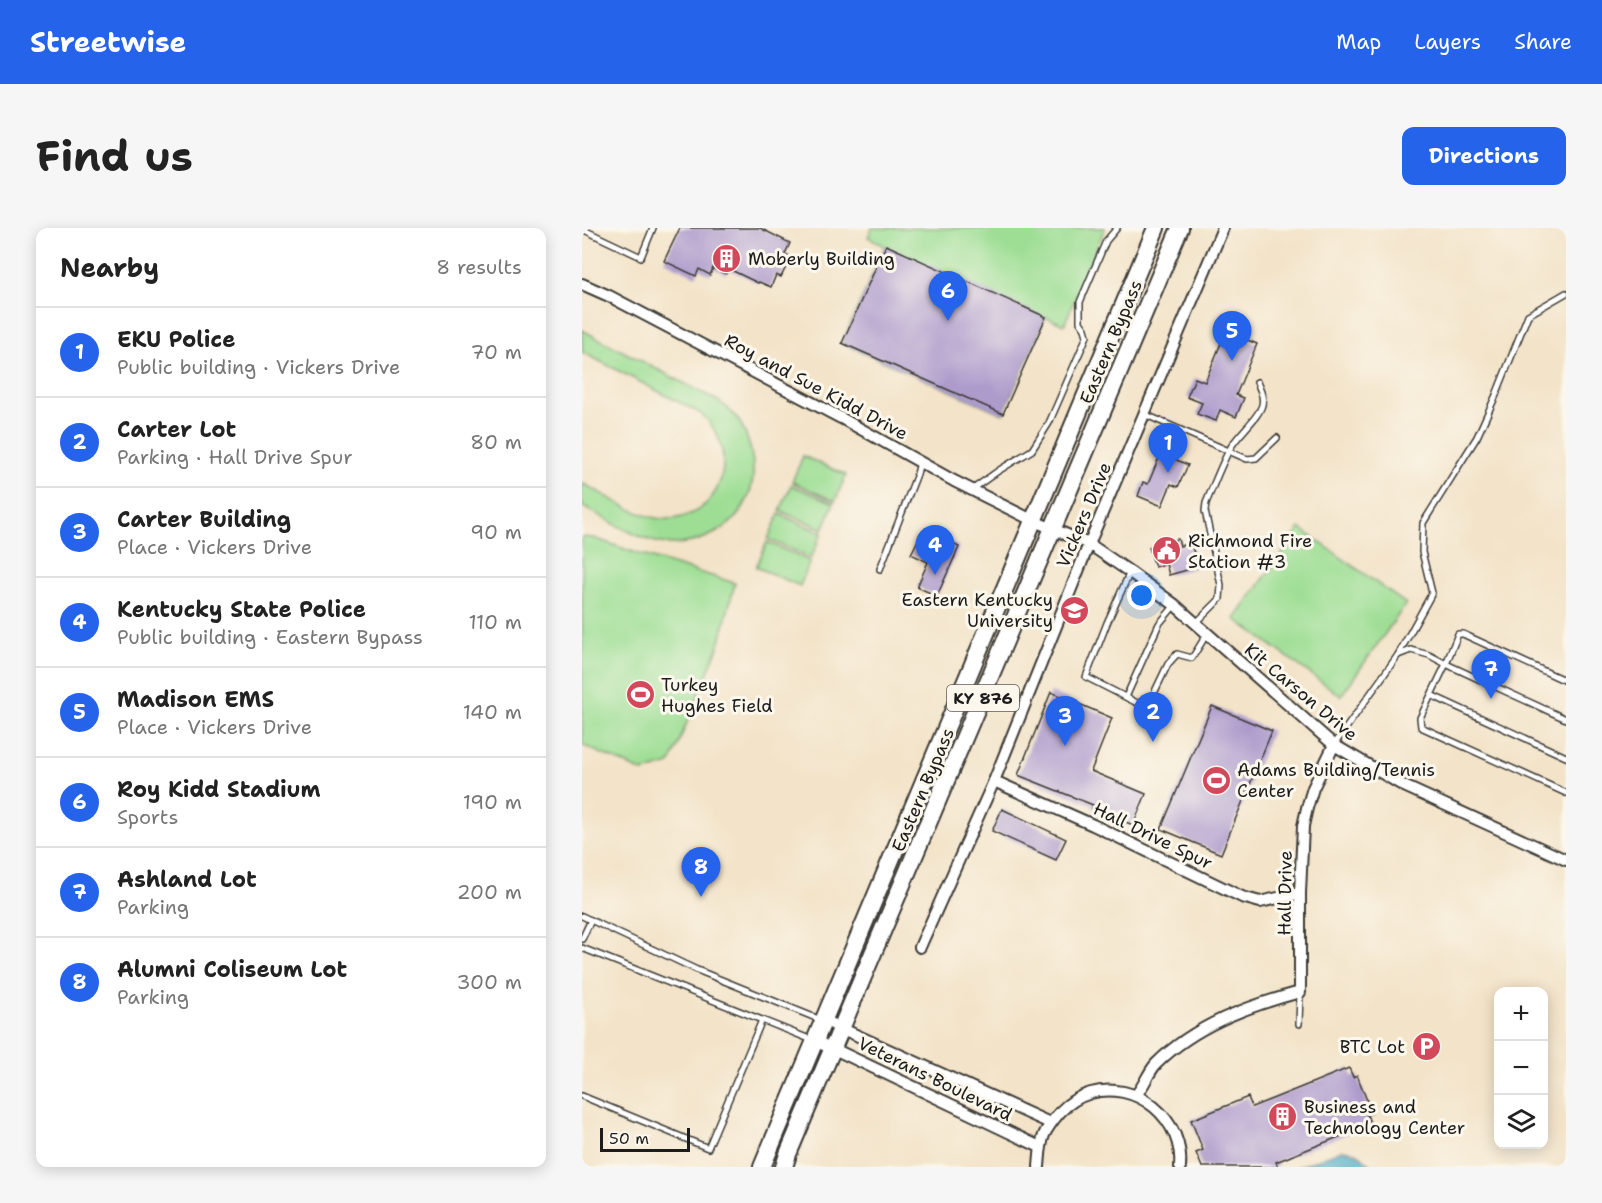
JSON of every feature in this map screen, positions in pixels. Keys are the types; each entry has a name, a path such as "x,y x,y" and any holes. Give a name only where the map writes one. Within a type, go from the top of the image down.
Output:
{"main road":[{"name":"Eastern Bypass","path":"762,1167 1156,228"},
{"name":"Eastern Bypass","path":"784,1167 1180,228"}],"street":[{"name":"Vickers Drive","path":"920,947 994,781 1089,544 1223,228"},
{"name":"Roy and Sue Kidd Drive","path":"582,284 830,412 971,490 1034,521"},
{"name":"Kit Carson Drive","path":"1034,521 1089,544 1175,605 1334,745 1404,786 1566,860"},
{"name":"Hall Drive","path":"1300,992 1301,853 1305,817 1313,788 1334,745"},
{"name":"Hall Drive Spur","path":"994,781 1093,825 1242,897 1260,902 1300,893"},
{"path":"1136,1095 1157,1063 1196,1033 1253,1006 1300,992"},
{"name":"Veterans Boulevard","path":"823,1020 1050,1123"},
{"name":"Veterans Boulevard","path":"814,1041 1040,1147"},
{"path":"1039,1167 1040,1147 1044,1135 1050,1123 1068,1105 1090,1093 1115,1091 1136,1095 1157,1108 1170,1124 1178,1142 1180,1167"}],"lane":[{"path":"582,229 641,257 653,228"},
{"path":"971,490 1032,450 1049,423 1087,336 1080,322 1080,302 1106,241 1117,228"},
{"name":"Hall Drive","path":"1334,745 1398,655 1432,593 1422,552 1423,523 1477,437 1528,315 1566,293"},
{"path":"1196,623 1220,599 1222,594 1205,511 1206,503 1231,446 1259,414 1262,395 1257,382"},
{"path":"1144,414 1252,459 1256,458 1277,438"},
{"path":"880,569 920,462"},
{"path":"1130,572 1086,677 1147,708 1168,664 1177,654 1192,658 1207,634"},
{"path":"1126,697 1160,624 1175,605"},
{"path":"1566,681 1463,634 1458,634 1420,718 1421,727 1566,793"},
{"path":"1398,655 1411,650 1429,655 1566,719"},
{"path":"1431,695 1566,757"},
{"path":"582,916 697,970 823,1020"},
{"path":"582,939 591,920"},
{"path":"582,948 814,1041"},
{"path":"1299,1024 1300,992"},
{"path":"582,1096 708,1148 762,1020"}],"green space":[{"path":"872,228 1105,228 1064,325 1046,317 1003,414 842,343 885,246 868,237"},
{"path":"582,330 720,402 737,418 750,447 753,474 747,499 741,510 723,528 693,541 680,544 661,543 632,533 582,506 582,483 622,505 654,518 683,517 700,509 712,496 720,481 723,464 721,446 713,429 700,413 582,352"},
{"path":"803,456 846,475 835,501 792,482"},
{"path":"791,485 834,503 823,529 780,511"},
{"path":"779,514 822,533 811,558 768,539"},
{"path":"1300,528 1406,604 1341,696 1235,619"},
{"name":"Turkey Hughes Field","path":"582,537 594,538 735,583 719,645 670,764 643,772 582,745"},
{"path":"767,542 810,561 800,586 756,567"}],"water":[{"path":"1342,1150 1359,1154 1371,1167 1298,1167"}],"building":[{"name":"Moberly Building","path":"680,228 760,228 790,243 785,254 791,257 781,277 776,275 771,287 729,269 726,274 713,268 710,275 699,269 696,276 664,261"},
{"path":"886,245 1046,317 1003,414 842,343"},
{"path":"1226,331 1257,344 1236,395 1244,398 1236,417 1220,410 1216,421 1197,414 1202,403 1187,397 1195,378 1205,382"},
{"path":"1161,453 1188,465 1178,487 1171,484 1162,506 1138,496 1143,482 1148,484"},
{"path":"920,536 943,547 946,540 959,547 937,596 917,587 928,562 911,554"},
{"path":"1178,539 1180,546 1191,543 1198,567 1169,575 1166,564 1155,567 1149,547"},
{"path":"1051,692 1112,718 1091,771 1146,794 1133,825 1092,808 1093,805 1018,775"},
{"name":"Adams Building/Tennis Center","path":"1212,706 1272,731 1221,854 1161,829"},
{"path":"1002,809 1066,839 1056,860 992,831"},
{"name":"Business and Technology Center","path":"1349,1068 1353,1077 1357,1075 1372,1113 1367,1115 1371,1124 1276,1162 1278,1167 1202,1167 1196,1153 1203,1150 1191,1120 1248,1097 1252,1107"}],"place":[{"name":"Moberly Building","path":"727,259"},
{"name":"Roy Kidd Stadium","path":"948,321"},
{"name":"Madison EMS","path":"1232,361"},
{"name":"EKU Police","path":"1168,473"},
{"name":"Richmond Fire Station #3","path":"1167,551"},
{"name":"Kentucky State Police","path":"935,575"},
{"name":"Eastern Kentucky University","path":"1074,610"},
{"name":"Turkey Hughes Field","path":"640,695"},
{"name":"Ashland Lot","path":"1491,699"},
{"name":"Carter Lot","path":"1153,742"},
{"name":"Carter Building","path":"1065,746"},
{"name":"Adams Building/Tennis Center","path":"1216,780"},
{"name":"Alumni Coliseum Lot","path":"701,897"},
{"name":"BTC Lot","path":"1426,1047"},
{"name":"Business and Technology Center","path":"1283,1117"}]}
